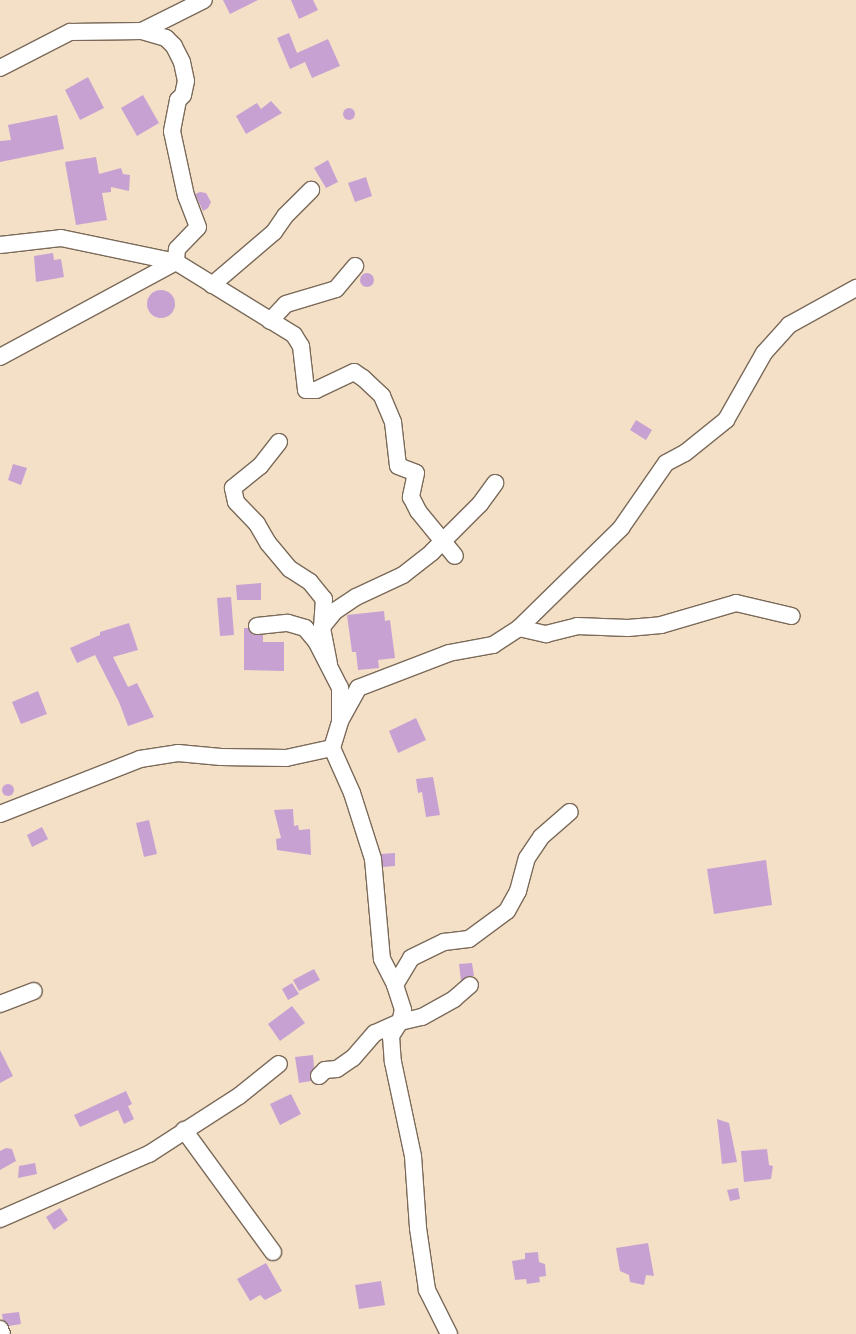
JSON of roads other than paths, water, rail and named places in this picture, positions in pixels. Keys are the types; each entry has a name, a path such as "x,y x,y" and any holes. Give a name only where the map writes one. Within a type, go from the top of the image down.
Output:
{"street":[{"path":"142,31 204,0"},
{"path":"0,68 70,32 142,31 166,38 174,46 186,81 183,95 178,100 172,131 186,196 198,227 177,249 176,262"},
{"path":"212,285 274,232 285,216 311,190"},
{"path":"0,245 61,238 176,262 294,335 301,346 306,390 316,390 354,372 376,389 393,422 398,466 416,473 411,497 418,511 455,556"},
{"path":"0,357 176,262"},
{"path":"270,321 286,304 336,289 355,266"},
{"path":"450,1334 427,1290 418,1228 413,1156 393,1062 391,1036 400,1022 402,1010 394,984 382,959 376,887 367,836 332,748 340,721 358,688 449,653 493,646 519,628 621,528 666,463 685,453 726,420 764,353 789,325 856,288"},
{"path":"279,442 260,466 233,488 236,502 290,569 310,582 324,599 322,627 329,664"},
{"path":"322,627 335,611 356,597 403,575 444,541 495,483"},
{"path":"519,628 546,634 577,626 628,628 661,625 736,603 792,616"},
{"path":"257,626 288,623 306,628 329,664 340,688 340,721"},
{"path":"0,814 140,758 178,753 221,757 286,758 332,748"},
{"path":"394,984 411,958 444,942 469,939 507,912 518,891 527,858 541,837 570,812"},
{"path":"319,1076 325,1070 337,1070 353,1058 375,1034 400,1022 422,1017 454,999 470,985"},
{"path":"0,1004 34,991"},
{"path":"0,1219 150,1154 184,1130 239,1096 279,1064"},
{"path":"184,1130 273,1252"},
{"path":"0,1329 2,1334"}]}
